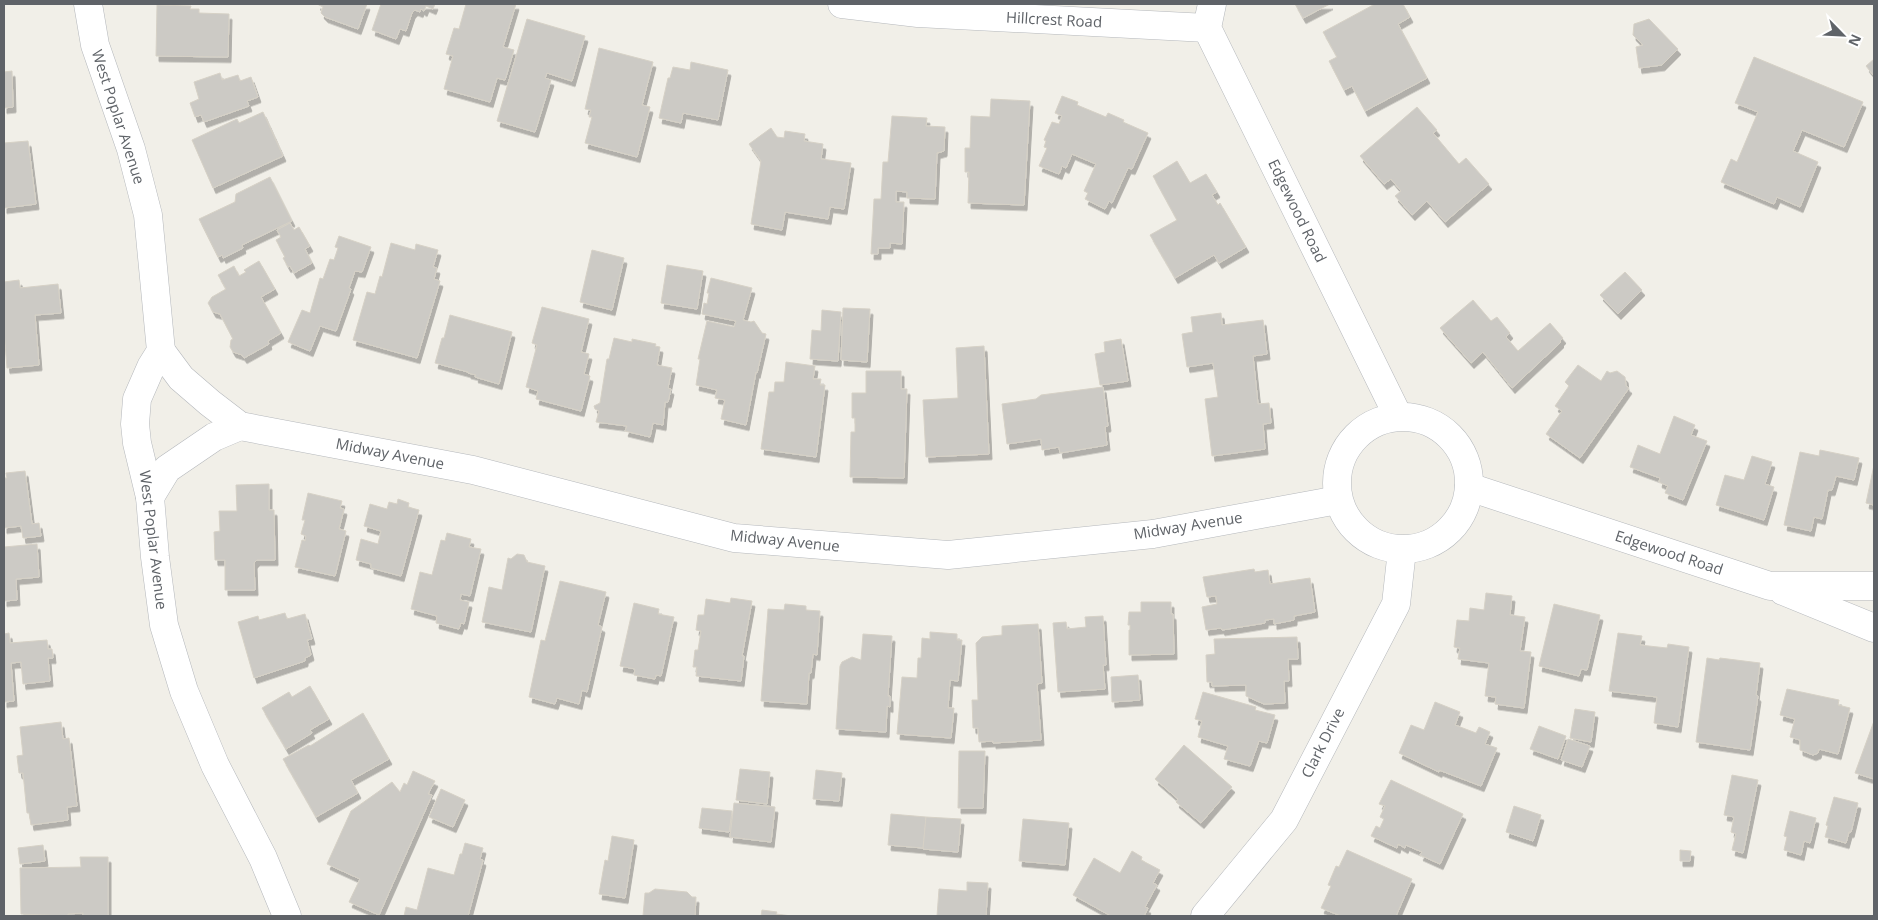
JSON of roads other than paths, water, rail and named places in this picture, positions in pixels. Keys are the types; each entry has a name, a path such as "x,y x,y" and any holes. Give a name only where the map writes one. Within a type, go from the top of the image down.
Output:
{"street":[{"name":"West Poplar Avenue","path":"88,4 95,46 131,149 148,215 161,352 151,367 137,400 135,424 137,443 150,497 155,557 164,625 184,691 215,765 263,858 287,916"},
{"name":"Hillcrest Road","path":"842,4 918,13 1209,16"},
{"name":"Edgewood Road","path":"1209,16 1398,416"},
{"name":"Midway Avenue","path":"161,352 181,378 240,426 473,470 734,538 948,555 1152,534 1338,500"},
{"path":"1398,416 1420,418 1441,428 1452,438 1467,464 1469,487 1465,507 1455,525 1440,538 1422,547 1402,550 1380,546 1362,536 1347,520 1338,500 1336,481 1340,462 1348,444 1362,430 1379,421 1398,416"},
{"path":"150,497 167,469 214,437 240,426"},
{"name":"Edgewood Road","path":"1469,487 1770,586 1874,586"},
{"name":"Clark Drive","path":"1205,916 1284,820 1396,604 1402,550"},
{"path":"1770,586 1874,628"}]}
